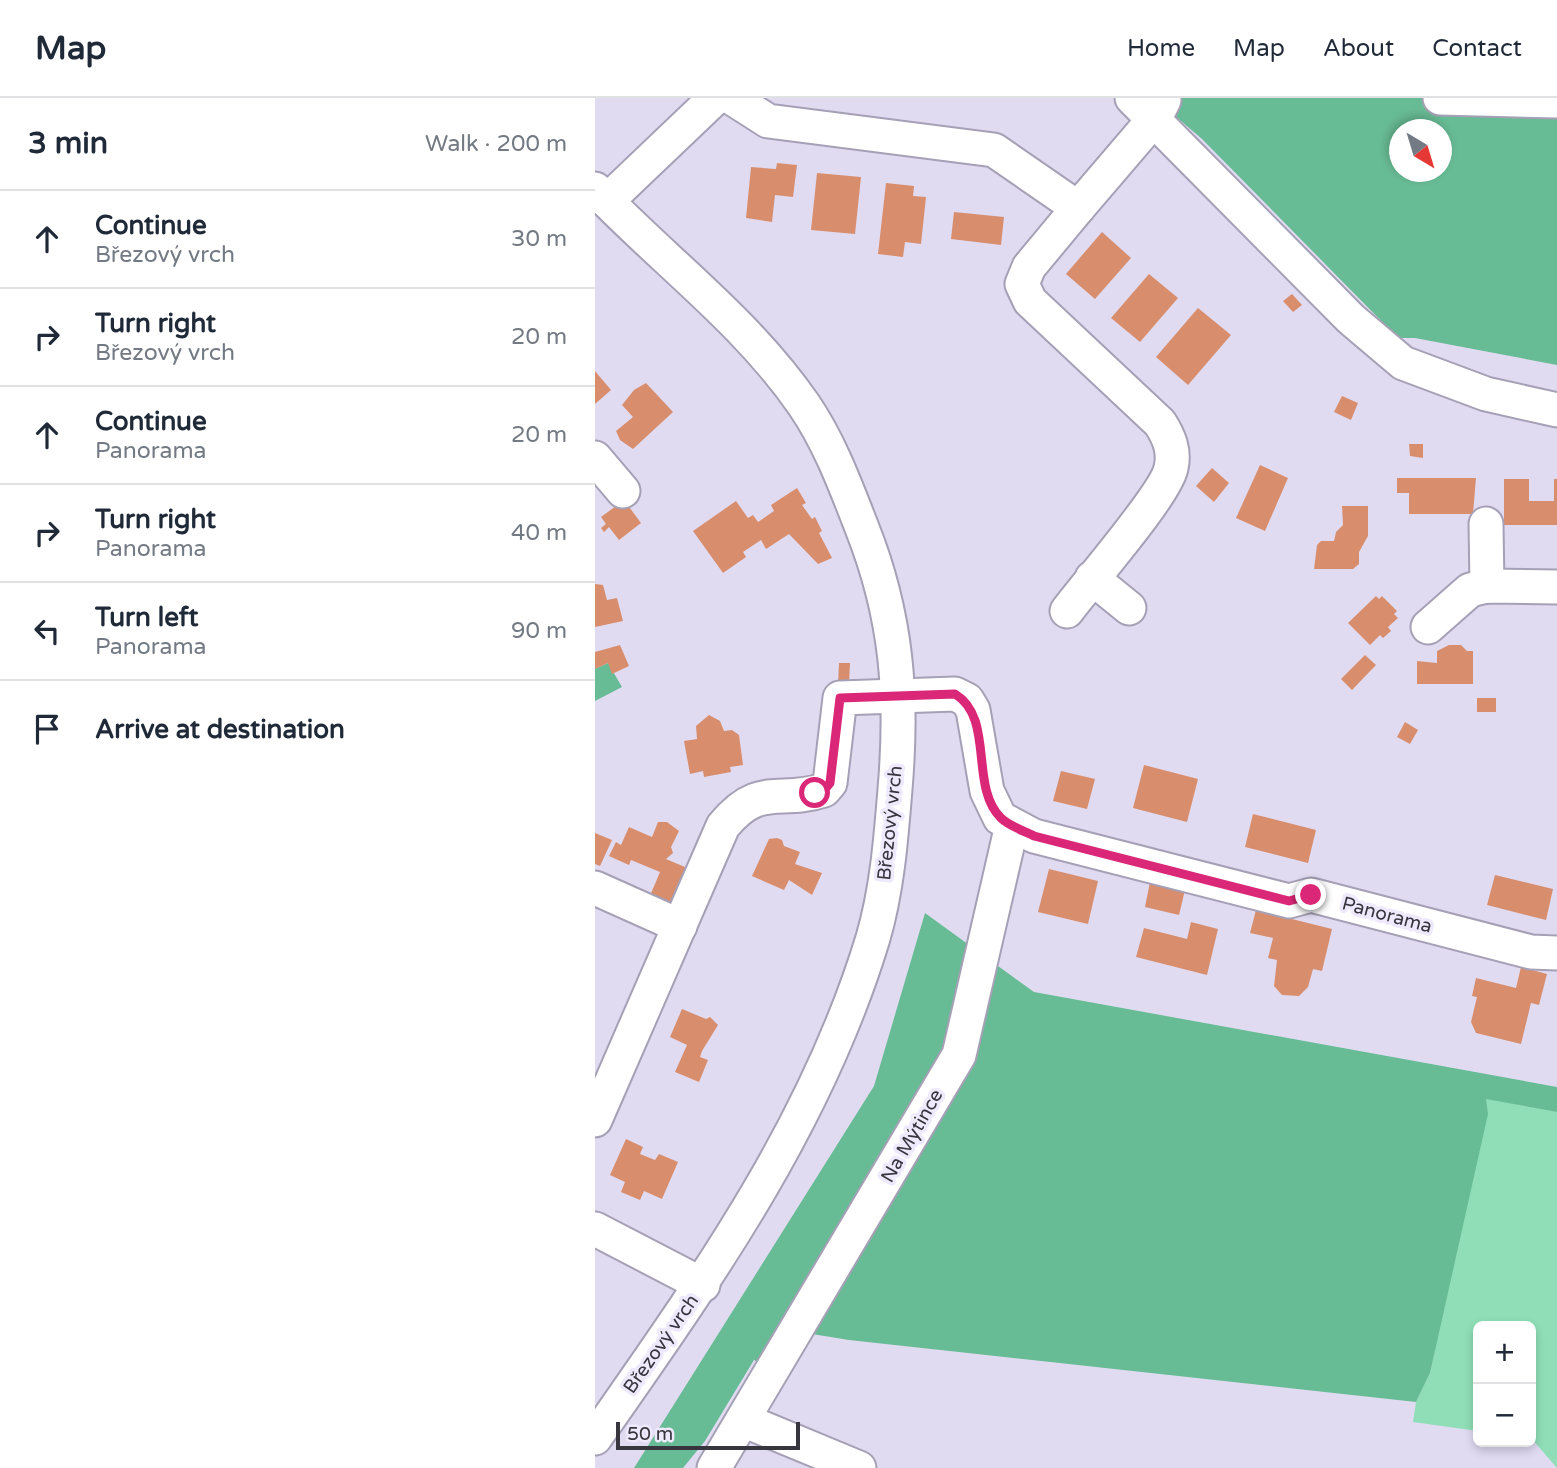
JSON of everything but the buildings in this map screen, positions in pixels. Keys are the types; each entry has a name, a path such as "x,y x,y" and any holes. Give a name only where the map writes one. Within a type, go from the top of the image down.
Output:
{"street":[{"path":"601,195 715,98"},
{"path":"732,98 768,121 994,150 1078,208"},
{"path":"1440,98 1557,101"},
{"path":"1067,611 1165,483 1173,455 1170,438 1160,422 1030,301 1022,284 1029,267 1078,208 1151,105 1351,319 1403,363 1486,394 1557,410"},
{"name":"Březový vrch","path":"595,1438 703,1285 796,1128 850,1005 874,936 889,864 899,739 896,648 877,565 839,469 807,409 765,353 689,275 601,195"},
{"path":"595,458 623,491"},
{"path":"1486,524 1487,586"},
{"path":"1093,578 1129,608"},
{"path":"1428,627 1470,590 1487,586 1557,587"},
{"name":"Panorama","path":"899,695 955,694 967,701 973,710 987,791 1000,818 1034,836 1289,901 1311,895 1531,952 1557,953"},
{"path":"595,1120 723,826 739,806 770,795 815,793 824,790 830,783 840,698 899,695"},
{"name":"Na Mýtince","path":"714,1468 959,1055 1012,825"},
{"path":"595,888 680,926"},
{"name":"Březový vrch","path":"595,1229 669,1270 703,1285"},
{"path":"743,1420 859,1468"}],"green space":[{"path":"1154,98 1557,98 1557,365 1415,338 1398,338 1202,139"},
{"path":"608,663 622,687 595,701 595,669"},
{"path":"925,913 1034,992 1557,1087 1557,1112 1486,1099 1488,1114 1430,1373 1416,1402 849,1340 781,1329 760,1363 754,1360 705,1441 683,1468 634,1468 874,1086"},
{"path":"1486,1098 1557,1112 1557,1468 1536,1444 1536,1321 1473,1321 1473,1430 1413,1422 1416,1402 1430,1373"}],"route":[{"path":"815,793 824,790 830,783 840,698 861,695 955,694 967,701 973,710 987,791 1000,818 1034,836 1289,901 1311,895"}]}
